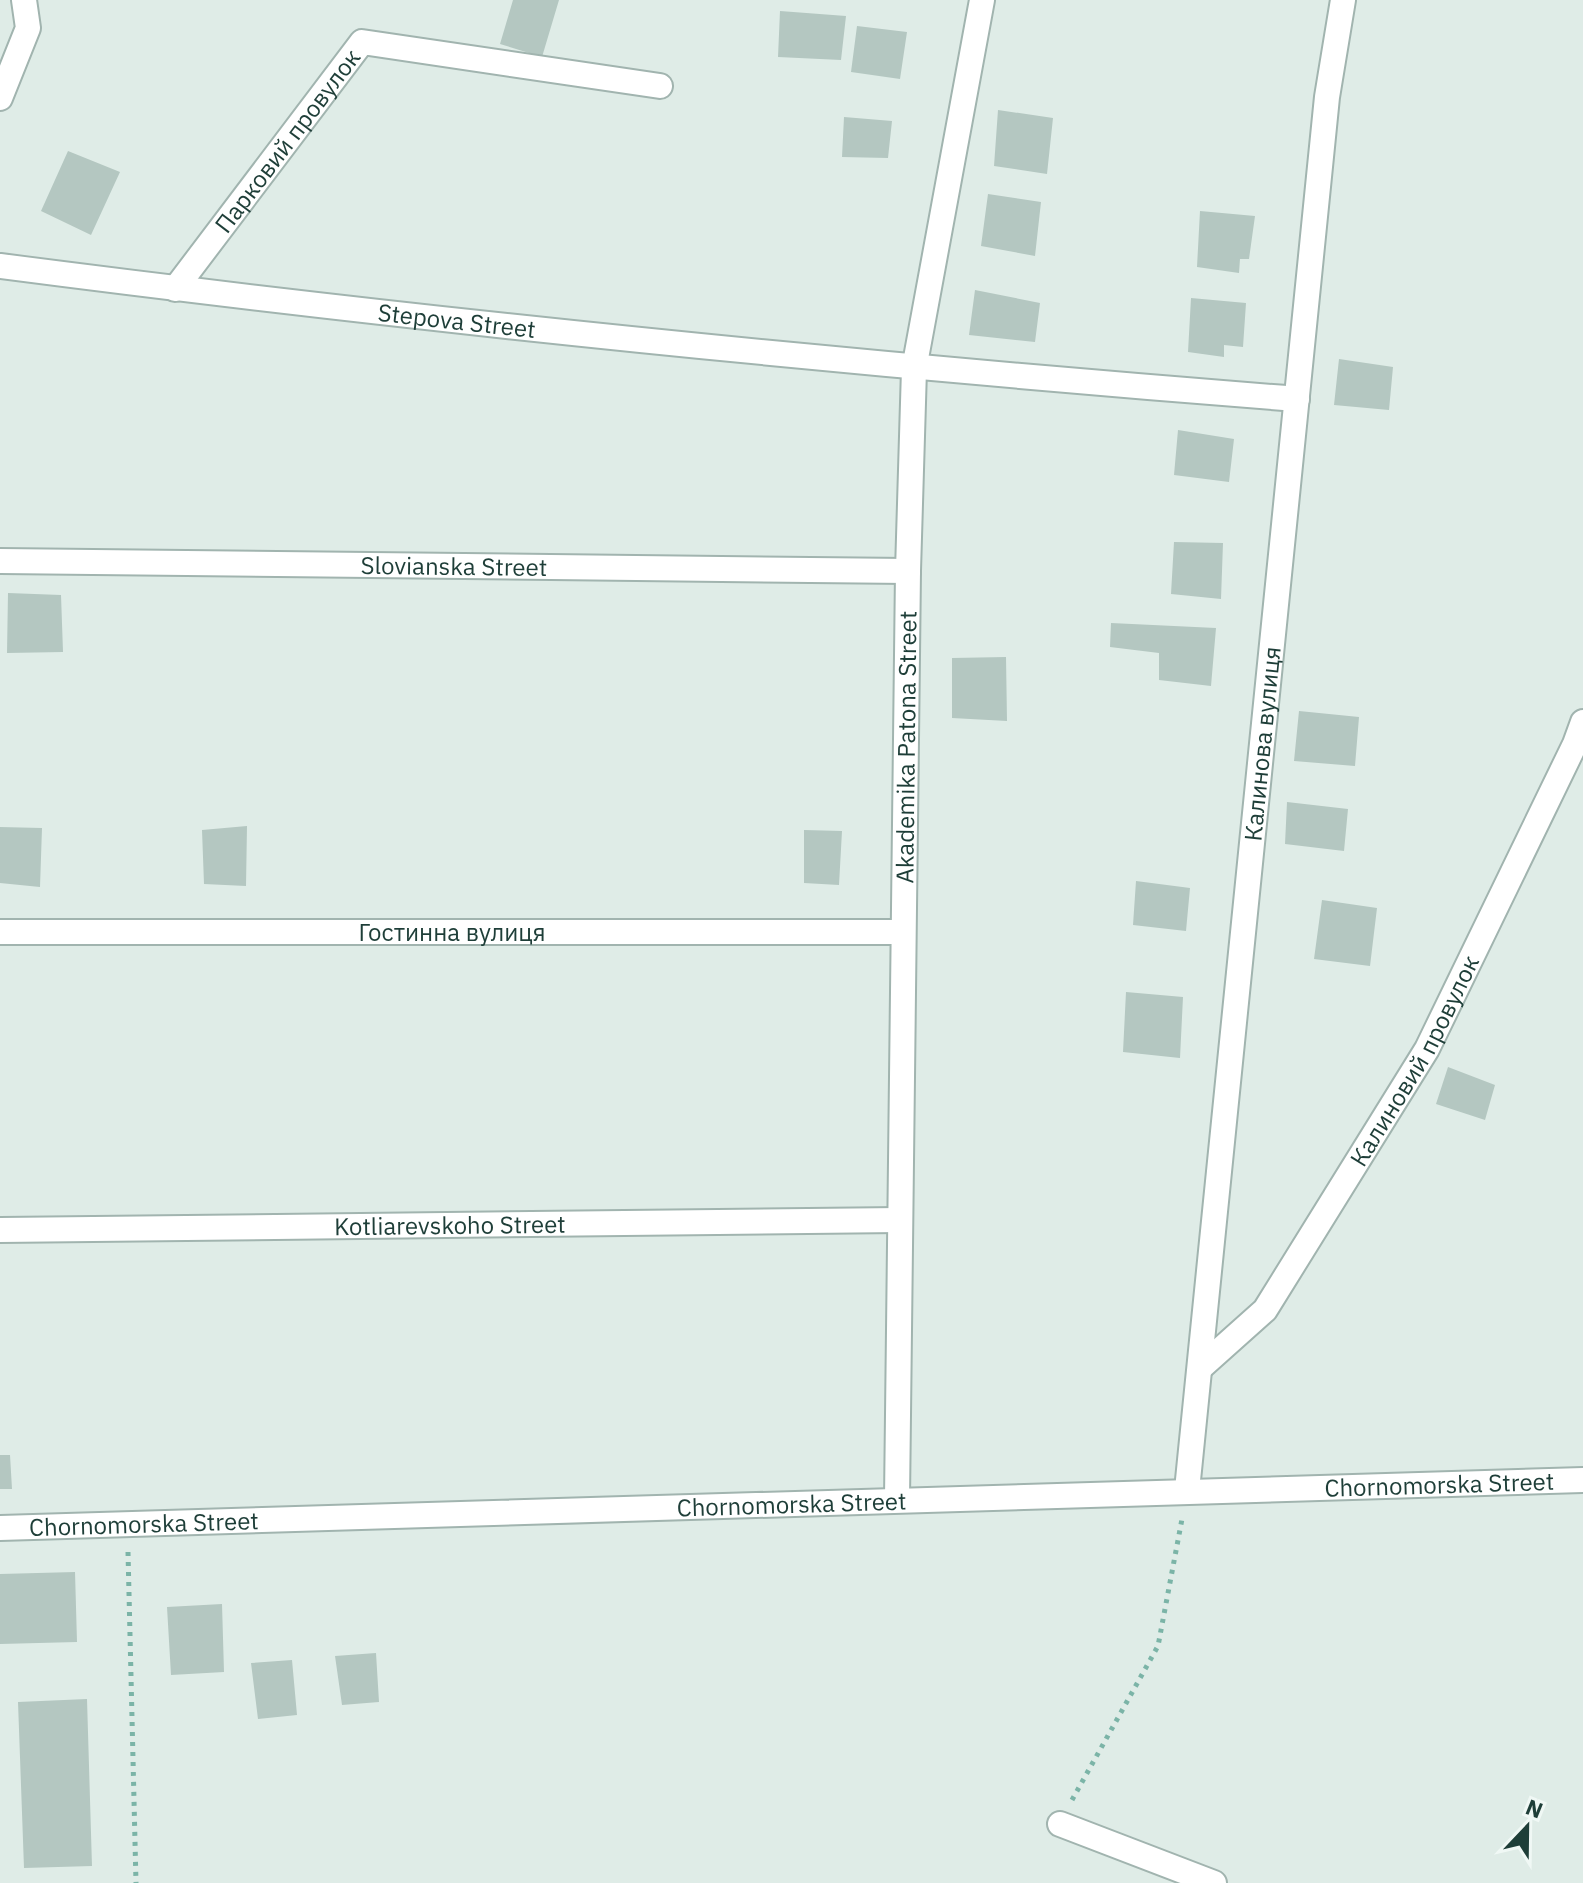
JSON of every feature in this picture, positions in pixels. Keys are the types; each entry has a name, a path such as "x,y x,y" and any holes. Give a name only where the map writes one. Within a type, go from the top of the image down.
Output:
{"street":[{"path":"0,98 28,28 24,0"},
{"name":"Akademika Patona Street","path":"897,1499 908,571 914,369 982,0"},
{"name":"Калинова вулиця","path":"1187,1490 1327,97 1343,0"},
{"name":"Парковий провулок","path":"175,289 362,42 660,86"},
{"name":"Stepova Street","path":"0,266 175,289 914,369 1297,399"},
{"name":"Slovianska Street","path":"0,561 908,571"},
{"name":"Калиновий провулок","path":"1200,1368 1265,1310 1427,1049 1583,722"},
{"name":"Гостинна вулиця","path":"0,932 903,932"},
{"name":"Kotliarevskoho Street","path":"0,1230 900,1220"},
{"name":"Chornomorska Street","path":"0,1528 1583,1480"},
{"path":"1060,1824 1214,1883"}],"path":[{"path":"1060,1824 1158,1646 1187,1490"},
{"path":"127,1524 136,1883"}],"building":[{"path":"513,0 559,0 542,57 500,44"},
{"path":"780,11 846,16 841,60 778,57"},
{"path":"857,26 907,32 900,79 851,72"},
{"path":"998,110 1053,118 1047,174 994,166"},
{"path":"844,117 892,121 888,158 842,157"},
{"path":"68,151 120,172 91,235 41,211"},
{"path":"988,194 1041,202 1035,256 981,246"},
{"path":"1200,211 1255,216 1249,259 1240,259 1239,273 1197,267"},
{"path":"975,290 1040,303 1035,342 969,335"},
{"path":"1191,298 1246,303 1243,347 1224,345 1224,357 1188,352"},
{"path":"1339,359 1393,367 1389,410 1334,405"},
{"path":"1178,430 1234,439 1229,482 1174,475"},
{"path":"1174,542 1223,543 1221,599 1171,594"},
{"path":"8,593 61,595 63,652 7,653"},
{"path":"1111,623 1216,628 1211,686 1159,680 1159,653 1110,647"},
{"path":"1006,657 1007,721 952,718 952,658"},
{"path":"1299,711 1359,717 1355,766 1294,761"},
{"path":"1287,802 1348,809 1344,851 1285,844"},
{"path":"247,826 246,886 204,884 202,830"},
{"path":"0,827 42,828 40,887 0,883"},
{"path":"804,830 842,831 839,885 804,883"},
{"path":"1136,881 1190,888 1186,931 1133,925"},
{"path":"1322,900 1377,908 1370,966 1314,959"},
{"path":"1126,992 1183,997 1180,1058 1123,1052"},
{"path":"1448,1067 1495,1085 1485,1120 1436,1104"},
{"path":"0,1455 10,1455 12,1489 0,1489"},
{"path":"75,1572 77,1642 0,1644 0,1574"},
{"path":"222,1604 224,1672 171,1675 167,1607"},
{"path":"376,1653 379,1702 342,1705 335,1656"},
{"path":"292,1660 297,1715 258,1719 251,1663"},
{"path":"87,1699 92,1866 24,1868 18,1702"}]}
